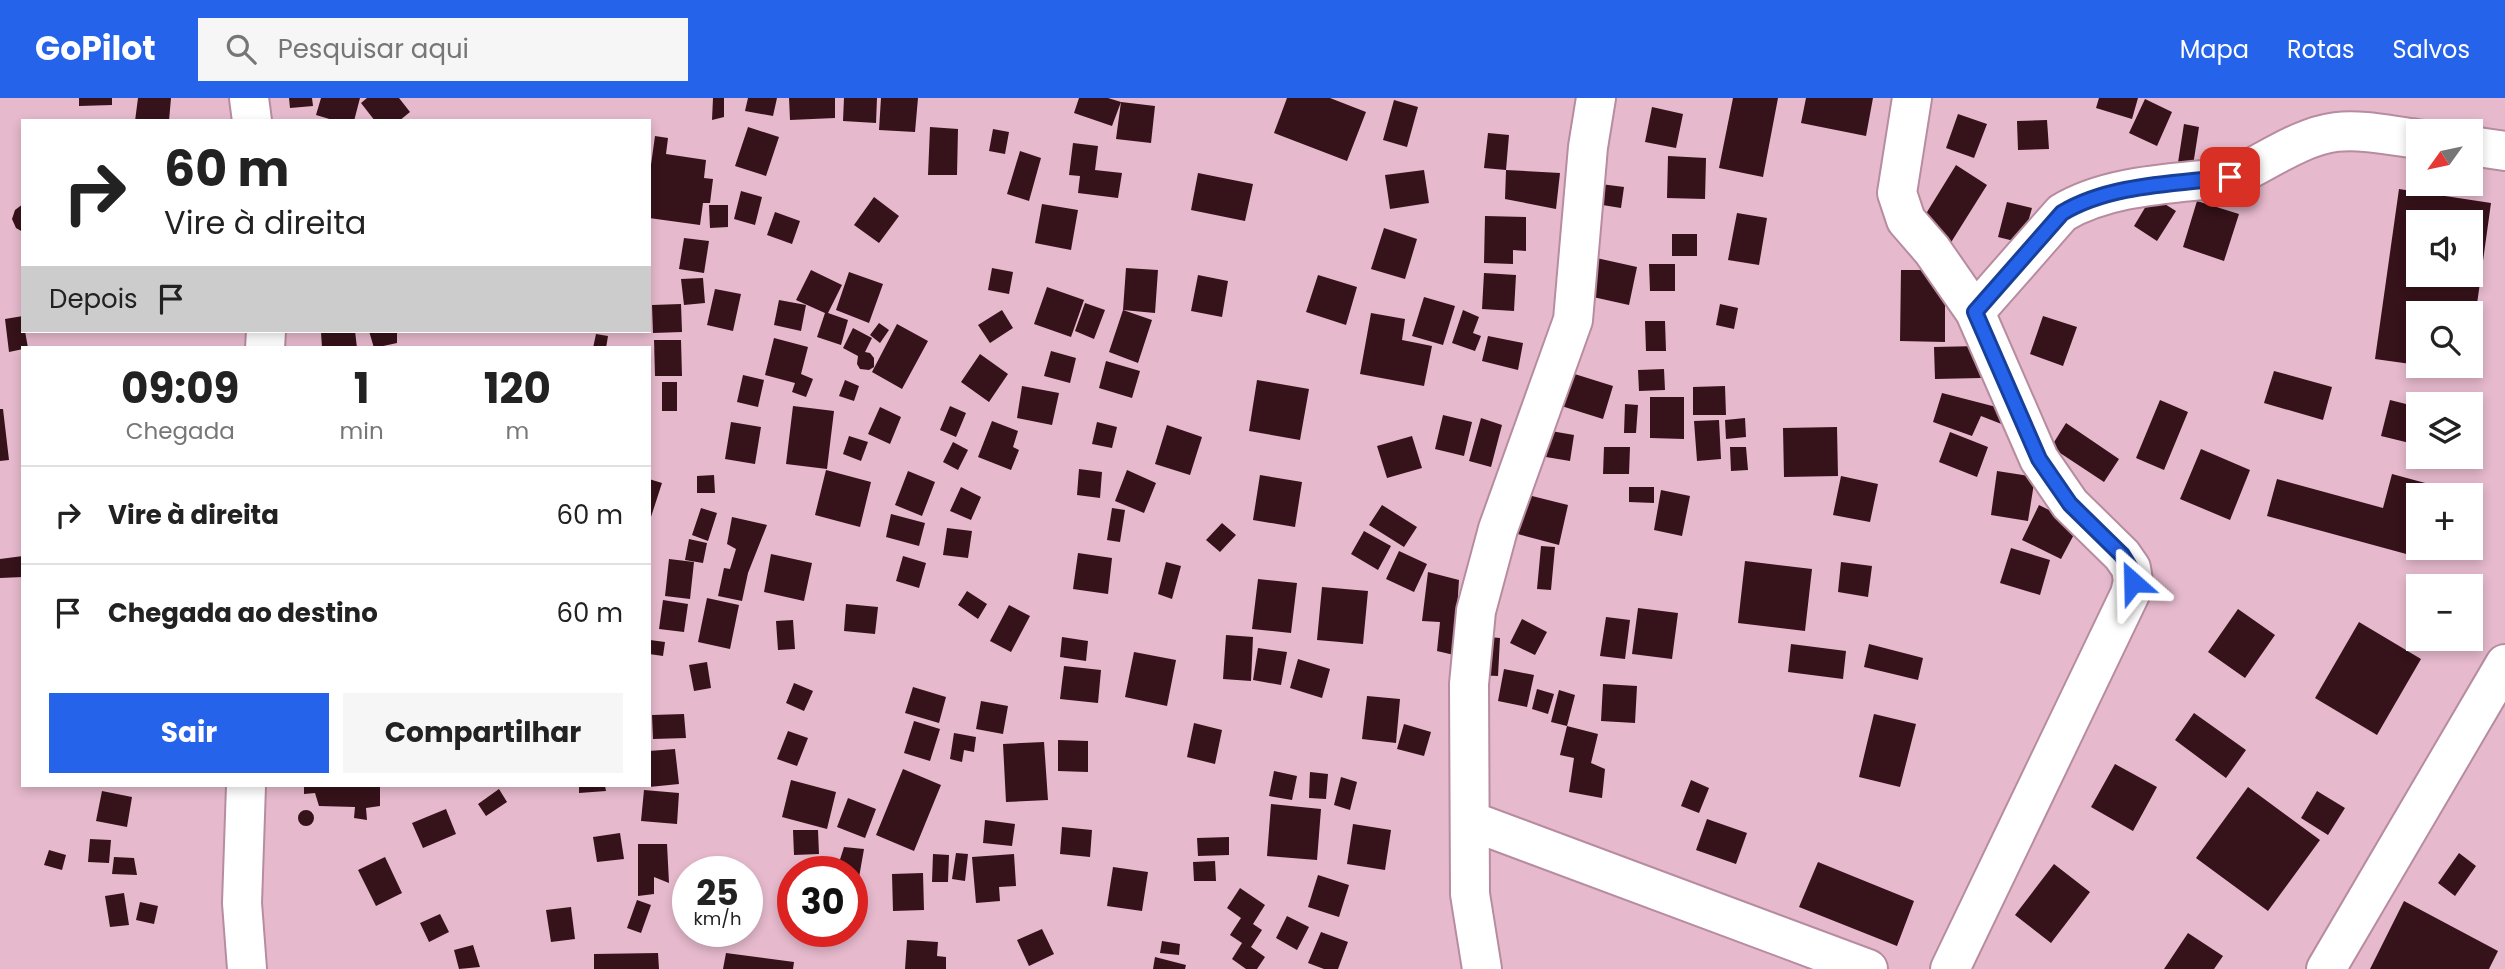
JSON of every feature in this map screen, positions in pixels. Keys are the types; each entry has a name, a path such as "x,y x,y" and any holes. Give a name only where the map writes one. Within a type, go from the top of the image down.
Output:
{"street":[{"path":"249,98 252,119"},
{"path":"1482,969 1470,894 1469,684 1476,611 1498,529 1573,320 1584,183 1596,98"},
{"path":"1912,98 1897,193 1906,220 1932,250 1975,312 2039,459 2070,504 2122,555 2130,568 2133,582 2130,594 1950,969"},
{"path":"1975,312 2062,213 2101,194 2230,177 2309,139 2334,132 2358,131 2406,137"},
{"path":"2483,148 2505,151"},
{"path":"2326,969 2505,664"},
{"path":"246,787 242,903 247,969"},
{"path":"1471,821 1868,969"}],"building":[{"path":"79,98 112,98 112,105 79,106"},
{"path":"138,98 171,98 169,119 135,119"},
{"path":"289,98 312,98 313,106 290,108"},
{"path":"321,98 360,98 355,119 329,119 316,115"},
{"path":"367,98 399,98 410,112 401,119 373,119 361,103"},
{"path":"713,98 724,98 724,117 712,120"},
{"path":"748,98 777,98 773,116 745,111"},
{"path":"789,98 835,98 835,118 790,120"},
{"path":"844,98 877,98 876,123 843,121"},
{"path":"881,98 918,98 915,132 879,130"},
{"path":"1079,98 1108,98 1121,102 1112,126 1074,113"},
{"path":"1287,98 1330,98 1366,112 1347,161 1274,133"},
{"path":"1733,98 1778,98 1763,177 1719,168"},
{"path":"1806,98 1873,98 1866,136 1801,123"},
{"path":"2099,98 2138,98 2132,119 2096,108"},
{"path":"2145,99 2172,112 2157,146 2129,133"},
{"path":"1394,100 1418,107 1407,147 1383,140"},
{"path":"1121,102 1155,106 1151,143 1116,139"},
{"path":"1652,107 1683,114 1676,148 1645,142"},
{"path":"1958,114 1987,124 1974,158 1946,148"},
{"path":"2047,120 2049,149 2018,150 2017,121"},
{"path":"2184,124 2199,127 2192,172 2177,169"},
{"path":"748,127 779,137 766,176 735,166"},
{"path":"930,127 958,129 957,175 928,175"},
{"path":"993,129 1009,132 1005,154 989,151"},
{"path":"1488,133 1509,135 1506,170 1484,168"},
{"path":"655,136 668,138 666,154 706,160 704,178 713,179 710,203 703,203 700,225 651,218 651,165"},
{"path":"1073,143 1098,146 1095,170 1122,173 1118,198 1078,193 1080,176 1069,175"},
{"path":"1020,151 1041,158 1029,201 1007,194"},
{"path":"1668,156 1706,158 1705,199 1667,198"},
{"path":"1956,165 1987,185 1950,244 1919,225"},
{"path":"1424,170 1429,203 1390,209 1385,175"},
{"path":"1506,170 1560,173 1556,209 1505,199"},
{"path":"1198,173 1253,184 1245,221 1191,210"},
{"path":"1593,183 1624,187 1621,208 1590,203"},
{"path":"2399,189 2406,190 2406,196 2445,196 2491,203 2483,261 2483,210 2406,210 2406,287 2479,287 2477,301 2406,301 2406,363 2375,359"},
{"path":"741,191 762,197 755,225 734,219"},
{"path":"2152,196 2176,211 2157,241 2134,226"},
{"path":"874,197 899,216 879,243 854,225"},
{"path":"2197,201 2239,214 2224,261 2183,247"},
{"path":"2007,202 2032,208 2022,243 1998,237"},
{"path":"1042,204 1078,210 1071,250 1035,243"},
{"path":"709,205 728,205 728,227 710,228"},
{"path":"21,206 21,231 16,228 12,219 15,210"},
{"path":"775,212 800,221 792,244 767,235"},
{"path":"1737,213 1767,218 1759,265 1728,260"},
{"path":"1485,216 1526,217 1526,251 1513,250 1513,264 1484,263"},
{"path":"1384,228 1417,239 1405,279 1371,269"},
{"path":"1672,234 1697,234 1697,256 1672,256"},
{"path":"684,238 709,241 704,273 679,269"},
{"path":"1592,257 1637,267 1629,305 1584,295"},
{"path":"1649,264 1675,264 1675,291 1650,291"},
{"path":"992,268 1013,272 1009,294 988,290"},
{"path":"1126,268 1158,270 1155,313 1123,310"},
{"path":"811,270 842,285 828,313 848,320 841,345 817,337 825,313 796,300"},
{"path":"1901,270 1945,270 1945,342 1900,341"},
{"path":"849,272 883,284 869,323 836,310"},
{"path":"1484,273 1516,275 1514,311 1482,309"},
{"path":"1198,275 1228,281 1222,317 1191,311"},
{"path":"1318,275 1357,287 1346,325 1306,312"},
{"path":"703,278 705,303 684,305 681,279"},
{"path":"1047,287 1084,300 1071,337 1034,324"},
{"path":"715,289 741,294 733,331 707,325"},
{"path":"1424,297 1455,306 1443,345 1412,336"},
{"path":"779,300 806,305 801,331 774,325"},
{"path":"1085,303 1105,310 1094,339 1075,331"},
{"path":"681,304 682,332 653,333 652,305"},
{"path":"1720,304 1738,308 1734,329 1716,325"},
{"path":"1002,310 1013,328 990,343 978,325"},
{"path":"1123,310 1152,320 1138,363 1109,352"},
{"path":"1463,310 1479,317 1473,333 1481,336 1475,351 1452,343"},
{"path":"1371,313 1405,319 1402,340 1432,346 1424,386 1360,374"},
{"path":"21,316 21,333 25,333 28,346 9,352 5,319"},
{"path":"2043,316 2077,327 2063,366 2030,354"},
{"path":"1645,321 1665,321 1666,351 1646,351"},
{"path":"879,323 889,330 880,343 870,335"},
{"path":"897,324 928,341 902,389 872,372"},
{"path":"853,328 872,338 865,352 874,358 874,367 869,370 860,369 857,364 858,356 843,348"},
{"path":"321,333 355,333 357,346 322,346"},
{"path":"370,333 397,333 397,343 373,346"},
{"path":"596,334 608,336 606,346 593,346"},
{"path":"1488,336 1523,343 1518,370 1482,361"},
{"path":"774,338 808,347 801,374 813,379 806,397 792,392 795,383 765,375"},
{"path":"654,340 681,340 682,376 655,376"},
{"path":"1979,346 1981,378 1935,379 1934,347"},
{"path":"1051,351 1076,358 1070,383 1044,376"},
{"path":"980,354 1008,374 989,402 961,382"},
{"path":"1106,361 1140,371 1132,398 1099,388"},
{"path":"1664,369 1665,390 1639,391 1638,370"},
{"path":"1565,371 1613,386 1603,419 1555,404"},
{"path":"2274,371 2332,387 2323,420 2264,403"},
{"path":"743,375 764,380 758,407 737,402"},
{"path":"845,380 859,386 854,401 839,396"},
{"path":"1257,380 1309,389 1300,440 1249,431"},
{"path":"662,382 677,382 677,411 662,411"},
{"path":"1022,386 1059,393 1052,425 1017,418"},
{"path":"1725,386 1726,415 1693,415 1693,387"},
{"path":"1942,393 2008,410 2004,425 1981,416 1972,436 1933,422"},
{"path":"1650,397 1684,397 1684,439 1650,438"},
{"path":"2160,400 2188,412 2164,470 2136,458"},
{"path":"2390,400 2406,404 2406,442 2381,436"},
{"path":"1625,404 1638,405 1636,433 1624,433"},
{"path":"793,406 834,411 827,469 786,464"},
{"path":"950,406 966,413 956,437 940,430"},
{"path":"880,407 901,417 890,444 868,434"},
{"path":"0,409 3,409 9,460 0,461"},
{"path":"1443,415 1472,422 1464,456 1435,449"},
{"path":"1481,418 1502,425 1491,467 1469,461"},
{"path":"1745,418 1746,437 1726,439 1725,420"},
{"path":"1719,420 1721,459 1697,461 1694,421"},
{"path":"992,421 1018,431 1013,447 1019,450 1011,470 978,457"},
{"path":"731,422 761,427 755,464 725,459"},
{"path":"1097,422 1117,427 1112,448 1092,444"},
{"path":"2066,423 2119,459 2104,482 2051,447"},
{"path":"1167,425 1202,437 1190,475 1155,464"},
{"path":"1837,427 1838,476 1784,477 1783,428"},
{"path":"1551,431 1574,435 1570,461 1546,457"},
{"path":"1950,432 1988,447 1977,477 1939,462"},
{"path":"849,436 868,442 861,461 843,454"},
{"path":"1412,436 1422,468 1387,478 1377,446"},
{"path":"953,442 968,450 958,470 943,462"},
{"path":"1604,447 1630,447 1629,474 1603,474"},
{"path":"1730,447 1746,447 1748,470 1731,471"},
{"path":"2201,449 2250,470 2230,520 2180,499"},
{"path":"1079,469 1102,472 1100,498 1077,495"},
{"path":"826,470 871,482 860,527 815,515"},
{"path":"1127,470 1156,483 1144,513 1115,501"},
{"path":"908,471 935,482 922,516 895,505"},
{"path":"1997,471 2035,477 2028,521 1991,515"},
{"path":"2392,474 2425,483 2406,483 2406,554 2267,516 2277,479 2383,508"},
{"path":"714,475 715,493 697,493 697,476"},
{"path":"1260,475 1302,482 1295,527 1253,520"},
{"path":"1841,476 1878,484 1870,522 1833,515"},
{"path":"651,480 662,483 651,517"},
{"path":"961,487 981,497 971,520 950,511"},
{"path":"1629,487 1654,487 1654,503 1629,502"},
{"path":"1661,490 1690,496 1682,536 1654,530"},
{"path":"1524,494 1568,505 1559,545 1514,533"},
{"path":"1382,505 1417,527 1404,547 1369,525"},
{"path":"2039,505 2079,525 2061,559 2022,540"},
{"path":"701,508 717,513 708,541 692,535"},
{"path":"1112,508 1125,510 1120,542 1107,540"},
{"path":"891,514 925,523 919,546 886,537"},
{"path":"732,517 767,525 748,573 742,601 718,596 724,568 730,569 736,549 727,544"},
{"path":"1222,523 1236,535 1220,552 1206,540"},
{"path":"947,528 972,531 968,558 943,555"},
{"path":"1364,531 1391,546 1378,570 1351,554"},
{"path":"689,539 707,543 703,563 685,560"},
{"path":"1541,546 1555,547 1551,590 1537,589"},
{"path":"2011,548 2050,560 2040,595 2000,583"},
{"path":"1399,551 1427,564 1414,592 1386,579"},
{"path":"1078,553 1112,558 1108,594 1073,589"},
{"path":"771,554 812,563 804,601 764,592"},
{"path":"21,556 21,577 0,578 0,559"},
{"path":"903,556 926,563 919,588 896,581"},
{"path":"669,559 694,562 690,599 665,596"},
{"path":"1745,561 1812,569 1805,631 1738,623"},
{"path":"1166,562 1181,566 1172,599 1158,594"},
{"path":"1841,562 1872,566 1868,597 1838,592"},
{"path":"1428,572 1459,580 1454,655 1437,651 1440,622 1422,621"},
{"path":"1258,579 1297,583 1291,633 1252,629"},
{"path":"1322,587 1368,591 1363,644 1317,640"},
{"path":"967,591 987,604 978,619 958,605"},
{"path":"707,598 739,605 730,649 698,642"},
{"path":"663,600 688,604 684,632 659,629"},
{"path":"846,604 878,607 875,634 844,631"},
{"path":"1009,605 1030,616 1011,652 990,641"},
{"path":"1638,608 1678,613 1672,659 1632,654"},
{"path":"2238,609 2275,635 2245,678 2208,652"},
{"path":"1606,617 1630,620 1625,659 1600,656"},
{"path":"1522,619 1547,632 1535,655 1510,643"},
{"path":"793,620 795,649 778,650 776,621"},
{"path":"2359,622 2421,659 2377,735 2315,698"},
{"path":"1226,635 1253,637 1251,681 1223,679"},
{"path":"1477,636 1500,638 1498,676 1475,675"},
{"path":"1062,637 1088,641 1086,661 1060,657"},
{"path":"651,640 665,642 663,656 651,654"},
{"path":"1791,644 1846,651 1843,679 1788,672"},
{"path":"1869,644 1923,658 1918,680 1864,667"},
{"path":"1258,648 1287,652 1281,685 1253,680"},
{"path":"1134,652 1176,660 1167,706 1125,697"},
{"path":"1298,659 1330,669 1322,698 1290,688"},
{"path":"707,662 711,688 694,691 689,665"},
{"path":"1064,666 1101,670 1098,703 1060,699"},
{"path":"1504,669 1534,675 1527,707 1498,701"},
{"path":"794,683 813,691 804,711 786,703"},
{"path":"1603,684 1637,686 1635,723 1601,721"},
{"path":"913,687 946,697 939,723 905,713"},
{"path":"1537,689 1554,694 1548,714 1532,709"},
{"path":"1559,690 1575,695 1567,726 1551,722"},
{"path":"1367,696 1400,699 1396,743 1362,739"},
{"path":"981,701 1008,706 1003,734 976,729"},
{"path":"2194,713 2246,750 2226,778 2175,740"},
{"path":"684,714 686,738 653,739 652,715"},
{"path":"1874,714 1916,724 1900,787 1859,777"},
{"path":"914,721 940,729 930,761 904,753"},
{"path":"1194,723 1222,730 1215,764 1187,757"},
{"path":"1404,724 1431,732 1424,756 1397,749"},
{"path":"1567,726 1598,734 1591,763 1605,769 1602,798 1569,792 1574,758 1560,755"},
{"path":"788,731 808,738 797,766 777,759"},
{"path":"954,733 976,737 974,752 964,750 962,762 950,759"},
{"path":"1058,740 1088,741 1088,772 1058,771"},
{"path":"1044,742 1048,800 1006,802 1003,744"},
{"path":"675,749 679,784 651,787 651,751"},
{"path":"2115,764 2157,787 2133,831 2091,807"},
{"path":"903,769 941,785 914,851 876,835"},
{"path":"1274,771 1297,776 1292,800 1269,796"},
{"path":"1310,772 1328,774 1326,799 1309,798"},
{"path":"1341,777 1357,782 1350,810 1334,805"},
{"path":"791,780 836,792 827,829 782,817"},
{"path":"1691,780 1709,788 1699,813 1681,806"},
{"path":"304,787 380,787 380,806 366,808 367,820 354,818 355,807 319,806 315,793 304,794"},
{"path":"579,787 605,787 606,791 579,793"},
{"path":"2248,787 2320,840 2268,911 2196,858"},
{"path":"499,789 507,802 486,816 478,804"},
{"path":"644,790 679,793 677,824 641,821"},
{"path":"102,791 132,797 127,827 96,821"},
{"path":"2317,791 2345,808 2328,835 2301,818"},
{"path":"848,798 876,809 865,838 837,827"},
{"path":"1271,804 1321,809 1317,860 1267,856"},
{"path":"446,809 456,834 423,848 412,823"},
{"path":"303,810 309,810 314,818 312,824 303,826 298,821 298,815"},
{"path":"1707,819 1747,833 1736,864 1696,850"},
{"path":"985,820 1015,824 1012,846 983,843"},
{"path":"1353,824 1391,830 1385,870 1347,864"},
{"path":"1062,827 1092,830 1090,857 1060,854"},
{"path":"793,830 818,830 819,854 794,855"},
{"path":"620,833 624,859 597,862 593,837"},
{"path":"1229,837 1229,855 1198,856 1197,838"},
{"path":"90,839 111,840 109,863 88,862"},
{"path":"638,844 667,844 669,883 654,877 654,894 638,896"},
{"path":"844,847 864,849 863,856 841,856"},
{"path":"49,850 66,855 62,870 44,865"},
{"path":"956,853 968,854 965,881 952,879"},
{"path":"2459,853 2476,866 2455,896 2438,883"},
{"path":"933,854 949,855 948,882 932,882"},
{"path":"1014,854 1016,886 999,887 1000,901 976,903 972,857"},
{"path":"114,857 134,858 137,875 112,874"},
{"path":"385,857 402,893 376,906 358,870"},
{"path":"1215,861 1216,881 1194,881 1193,862"},
{"path":"1818,862 1914,901 1897,946 1799,907"},
{"path":"2054,864 2090,892 2051,943 2015,915"},
{"path":"1113,867 1148,872 1142,911 1107,906"},
{"path":"923,873 924,910 893,911 892,874"},
{"path":"1318,875 1349,885 1339,917 1308,907"},
{"path":"1240,888 1265,905 1253,924 1262,930 1251,947 1265,957 1257,969 1246,969 1232,959 1242,943 1230,935 1241,918 1227,908"},
{"path":"124,893 129,925 110,927 105,896"},
{"path":"637,900 651,905 641,933 627,928"},
{"path":"2404,901 2498,951 2489,969 2370,969"},
{"path":"140,902 158,906 154,924 136,920"},
{"path":"571,907 575,939 551,942 546,910"},
{"path":"440,914 449,932 429,942 420,923"},
{"path":"1287,916 1309,927 1297,950 1276,938"},
{"path":"1042,929 1054,954 1029,966 1017,940"},
{"path":"1321,932 1348,942 1338,969 1324,969 1308,963"},
{"path":"2188,933 2223,956 2214,969 2164,969"},
{"path":"907,940 938,942 937,956 946,957 946,969 905,969"},
{"path":"1162,941 1180,944 1179,955 1160,953"},
{"path":"473,945 480,967 459,969 454,950"},
{"path":"658,953 659,969 594,969 594,954"},
{"path":"726,953 794,962 793,969 723,969"},
{"path":"1155,957 1186,965 1185,969 1153,969"}],"route":[{"path":"2133,582 2130,568 2122,555 2070,504 2039,459 1975,312 2062,213 2079,203 2101,194 2230,177"}]}
